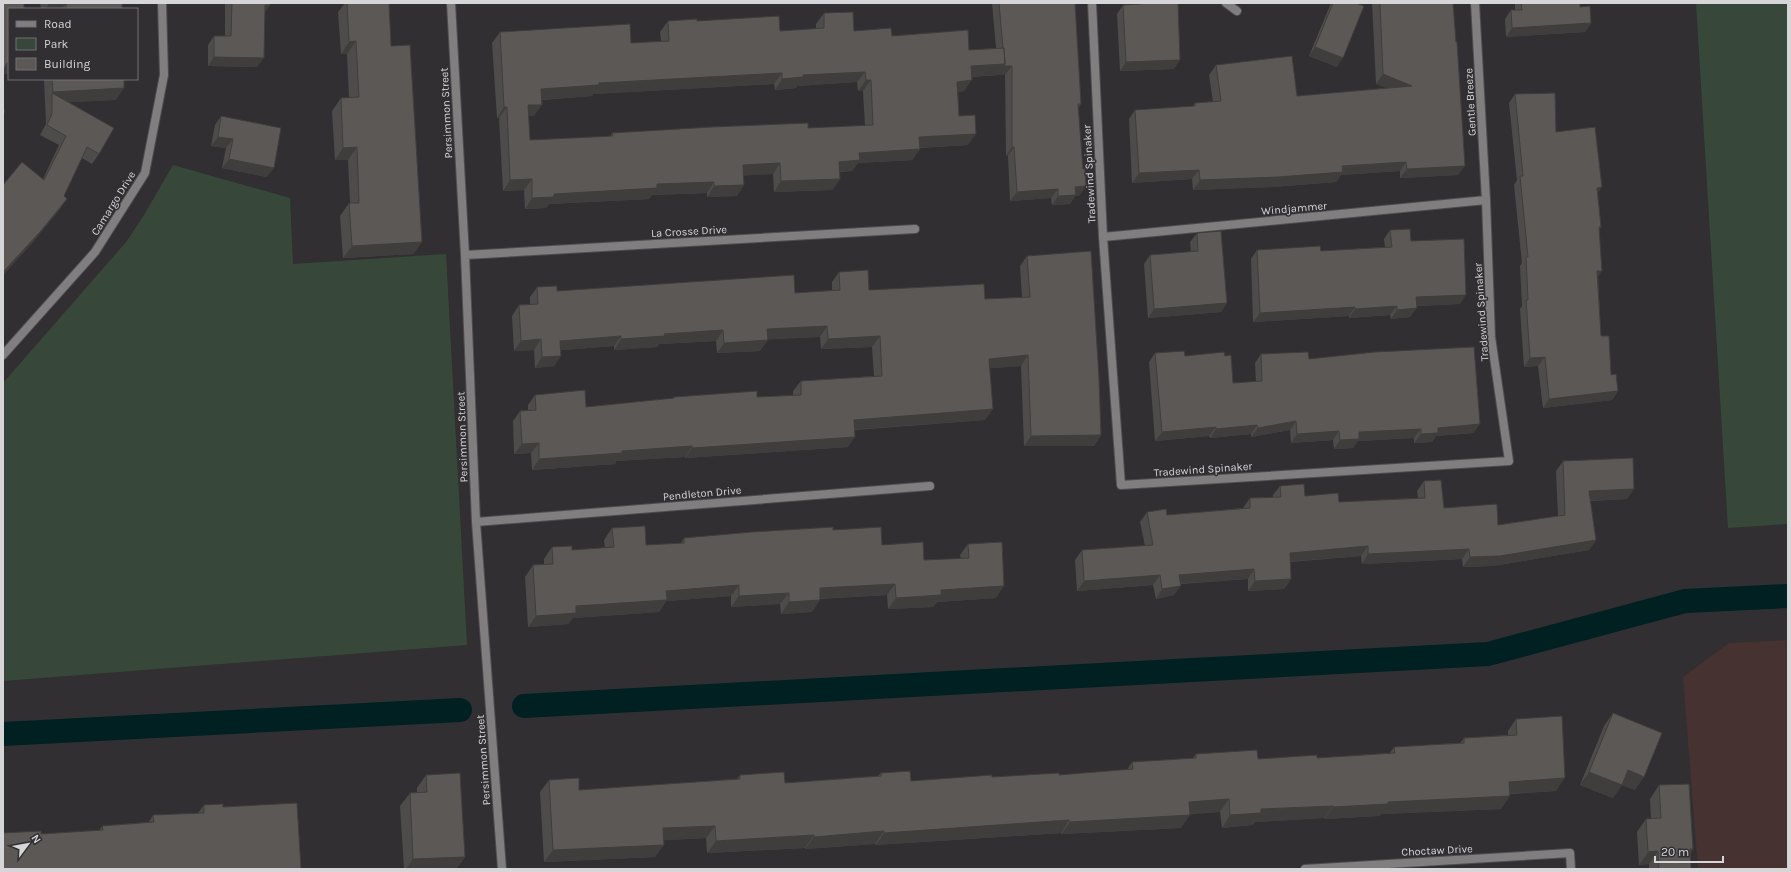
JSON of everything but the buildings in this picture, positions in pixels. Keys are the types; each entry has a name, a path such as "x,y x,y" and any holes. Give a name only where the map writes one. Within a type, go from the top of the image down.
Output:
{"street":[{"name":"Camargo Drive","path":"3,355 95,252 145,173 164,75 162,3"},
{"name":"Persimmon Street","path":"450,3 465,255 476,522 502,869"},
{"name":"Tradewind Spinaker","path":"1092,3 1103,237 1120,485 1508,461 1491,337 1486,200"},
{"path":"1226,3 1237,11"},
{"name":"Gentle Breeze","path":"1475,3 1486,200"},
{"name":"Windjammer","path":"1103,237 1486,200"},
{"name":"La Crosse Drive","path":"465,255 915,229"},
{"name":"Pendleton Drive","path":"476,522 930,486"},
{"name":"Choctaw Drive","path":"1305,869 1570,853 1571,869"}],"shaded area":[{"path":"1788,640 1788,869 1698,869 1683,677 1729,643"}],"green space":[{"path":"1696,3 1788,3 1788,524 1728,528"},
{"path":"173,165 290,198 293,264 446,254 467,645 3,681 3,383 127,241"}],"waterway":[{"path":"524,706 1488,654 1685,601 1788,596"},
{"path":"3,734 460,710"}]}
